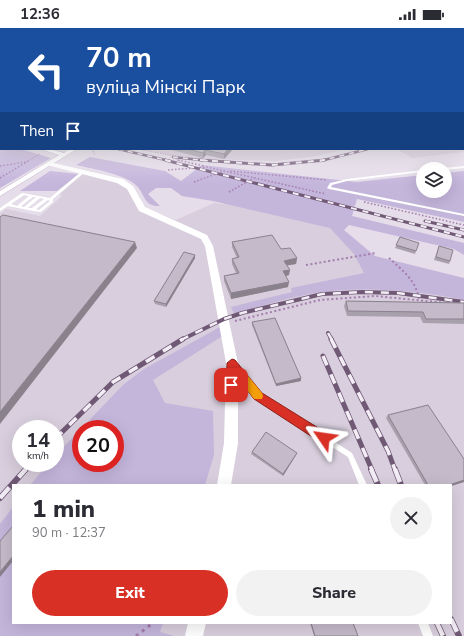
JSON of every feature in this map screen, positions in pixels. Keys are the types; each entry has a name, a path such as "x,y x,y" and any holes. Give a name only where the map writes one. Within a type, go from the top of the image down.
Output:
{"street":[{"path":"45,150 65,155"},
{"path":"0,194 72,150"},
{"path":"49,164 120,180 130,188 142,210 204,237 209,246 232,363 232,443 224,484"},
{"path":"194,636 197,624"}],"lane":[{"path":"452,168 464,167"},
{"path":"0,210 23,194 49,199 83,172"},
{"path":"416,172 347,180 331,184 329,188 464,215"},
{"path":"18,207 32,196"},
{"path":"25,208 39,197"},
{"path":"8,205 40,211 52,201 49,199"},
{"path":"232,363 258,396 350,455 363,484"},
{"path":"423,624 428,636"}],"path":[{"path":"0,178 45,150"},
{"path":"92,150 95,155"},
{"path":"143,150 176,156 177,160 328,194"},
{"path":"0,166 27,162"},
{"path":"168,170 207,167"},
{"path":"194,182 224,171 314,179 347,180"},
{"path":"229,192 255,178"},
{"path":"358,201 464,225"},
{"path":"306,265 376,253"},
{"path":"389,258 409,277 419,291 418,300"},
{"path":"225,324 320,300 375,296 459,304"},
{"path":"136,636 152,624"}],"shaded area":[{"path":"0,150 24,150 51,158 0,188"},
{"path":"150,150 343,150 316,156 276,161 205,159 177,156"},
{"path":"399,150 464,150 464,152 412,158"},
{"path":"90,157 165,171 181,181 202,165 357,182 416,176 416,198 452,198 452,172 464,171 464,222 357,199 352,216 464,243 464,255 454,249 349,225 344,230 375,256 464,278 464,300 406,291 343,290 296,297 234,314 231,307 292,292 291,288 364,273 354,254 330,228 213,201 182,196 171,188 156,188 148,194 160,206 155,206 148,203 133,182 118,175 76,165"},
{"path":"86,170 119,178 132,186 145,208 176,220 214,203 242,206 332,225 347,238 375,282 464,298 464,636 0,636 0,214 6,209 40,216 62,196 60,194"},
{"path":"50,171 79,174 57,191 20,191"},
{"path":"220,327 221,337 153,380 165,403 213,411 214,455 205,484 31,484 41,472 64,472 64,447 72,438 72,472 124,472 124,420 89,420 123,385 144,369"},
{"path":"12,508 12,624 163,624 160,632 174,636 0,636 0,524"}],"building":[{"path":"191,150 205,150 203,153"},
{"path":"205,150 227,150 224,154"},
{"path":"3,215 135,242 0,412 0,217"},
{"path":"272,235 281,249 290,248 297,258 284,261 290,270 283,271 289,282 231,293 224,276 239,273 232,259 239,257 232,242"},
{"path":"400,237 419,243 416,251 396,245"},
{"path":"439,246 453,250 450,261 436,257"},
{"path":"184,252 195,255 166,304 154,301"},
{"path":"346,301 464,303 464,319 426,319 423,312 348,311"},
{"path":"275,318 301,378 276,384 252,322"},
{"path":"428,405 464,459 464,480 452,484 427,484 388,415"},
{"path":"266,432 297,453 283,474 252,452"},
{"path":"12,527 12,557 0,572 0,541"},
{"path":"311,624 353,624 358,636 315,636"}],"railway":[{"path":"122,150 170,161"},
{"path":"323,160 364,150"},
{"path":"173,157 202,160"},
{"path":"165,160 464,237"},
{"path":"202,160 272,165 323,160"},
{"path":"202,160 210,161"},
{"path":"425,221 464,230"},
{"path":"183,339 224,319 242,313 322,294 362,292 398,293 464,302"},
{"path":"328,333 332,340"},
{"path":"64,430 113,382 183,339"},
{"path":"331,339 388,451 395,470"},
{"path":"323,356 372,470"},
{"path":"371,469 378,484"},
{"path":"395,469 401,484"},
{"path":"13,484 23,472"},
{"path":"0,498 12,485"},
{"path":"452,621 459,636"},
{"path":"437,624 443,636"}],"slow traffic":[{"path":"240,374 258,396"}],"route":[{"path":"231,385 232,363 258,396 324,438"}]}
